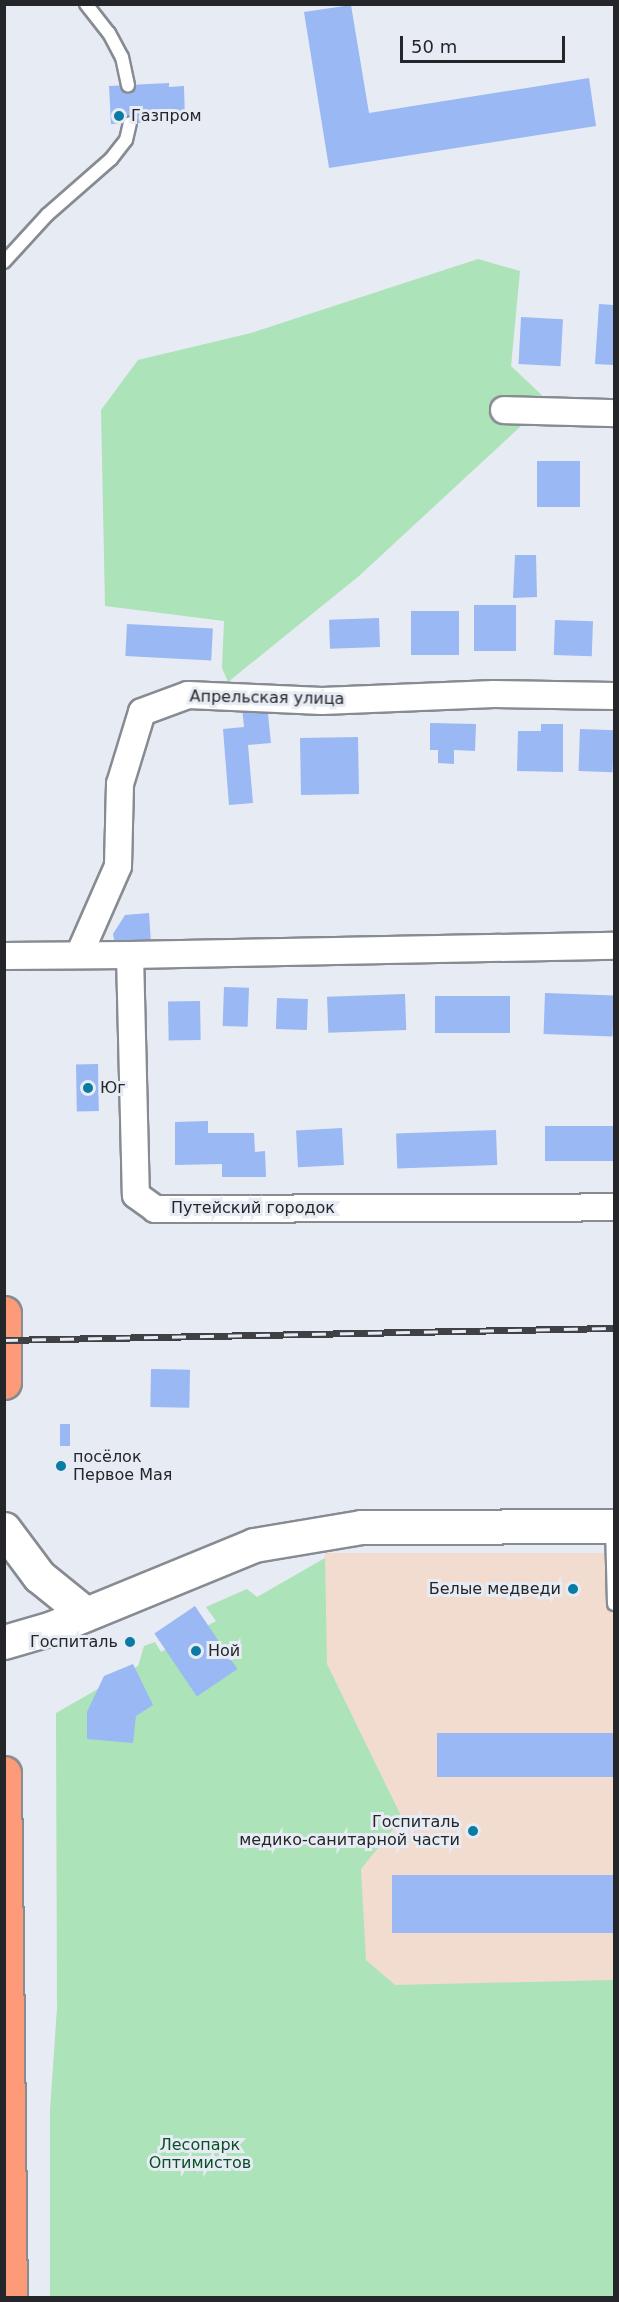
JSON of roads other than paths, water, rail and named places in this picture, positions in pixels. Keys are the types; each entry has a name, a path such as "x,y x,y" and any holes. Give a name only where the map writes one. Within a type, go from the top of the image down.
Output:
{"highway":[{"path":"4,1313 4,1383"},
{"path":"4,1773 10,2298"}],"street":[{"path":"504,410 615,413"},
{"name":"Апрельская улица","path":"78,955 103,908 118,866 120,784 142,712 188,695 322,701 494,694 615,696"},
{"path":"4,956 615,946"},
{"name":"Путейский городок","path":"130,955 136,1196 155,1209 615,1207"},
{"path":"4,1642 86,1614 254,1545 361,1527 613,1526"},
{"path":"4,1528 39,1576 86,1614"}],"lane":[{"path":"86,4 113,41 128,85"},
{"path":"4,262 47,215 111,159 126,140 130,123"},
{"path":"613,1526 615,1604"}],"railway":[{"path":"4,1340 614,1328"}],"place":[{"name":"Газпром","path":"119,116"},
{"name":"Юг","path":"88,1088"},
{"name":"посёлок Первое Мая","path":"61,1466"},
{"name":"Белые медведи","path":"573,1589"},
{"name":"Госпиталь","path":"130,1642"},
{"name":"Ной","path":"196,1651"},
{"name":"Госпиталь медико-санитарной части","path":"473,1831"}],"park label":[{"name":"Лесопарк Оптимистов","path":"200,2154"}]}
